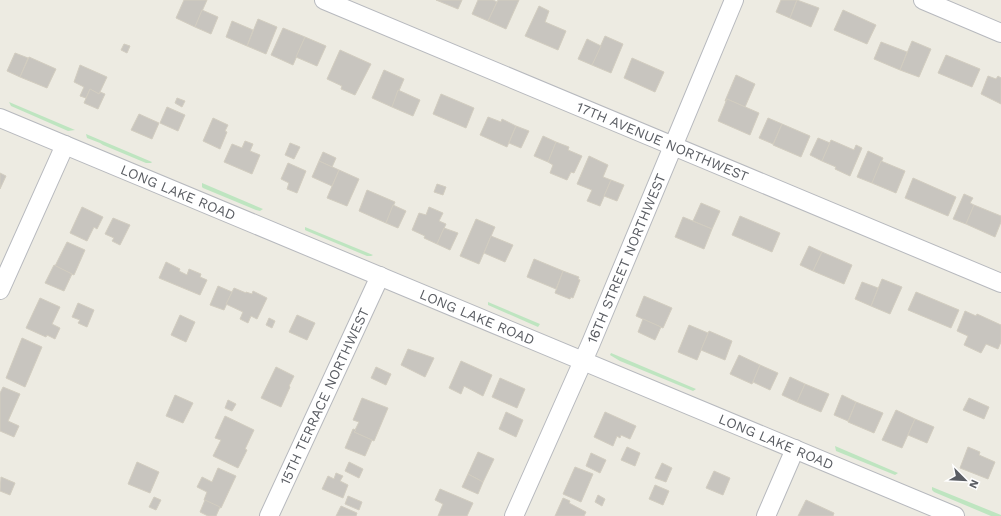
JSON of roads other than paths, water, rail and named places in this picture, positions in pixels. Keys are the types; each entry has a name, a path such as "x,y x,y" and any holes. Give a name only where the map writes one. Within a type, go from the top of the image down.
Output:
{"street":[{"name":"17TH AVENUE NORTHWEST","path":"324,0 1001,283"},
{"name":"16TH STREET NORTHWEST","path":"514,516 583,361 734,0"},
{"path":"923,0 1001,33"},
{"name":"LONG LAKE ROAD","path":"0,118 955,516"},
{"path":"0,290 64,145"},
{"name":"15TH TERRACE NORTHWEST","path":"269,516 380,276"},
{"path":"766,516 795,449"}]}
